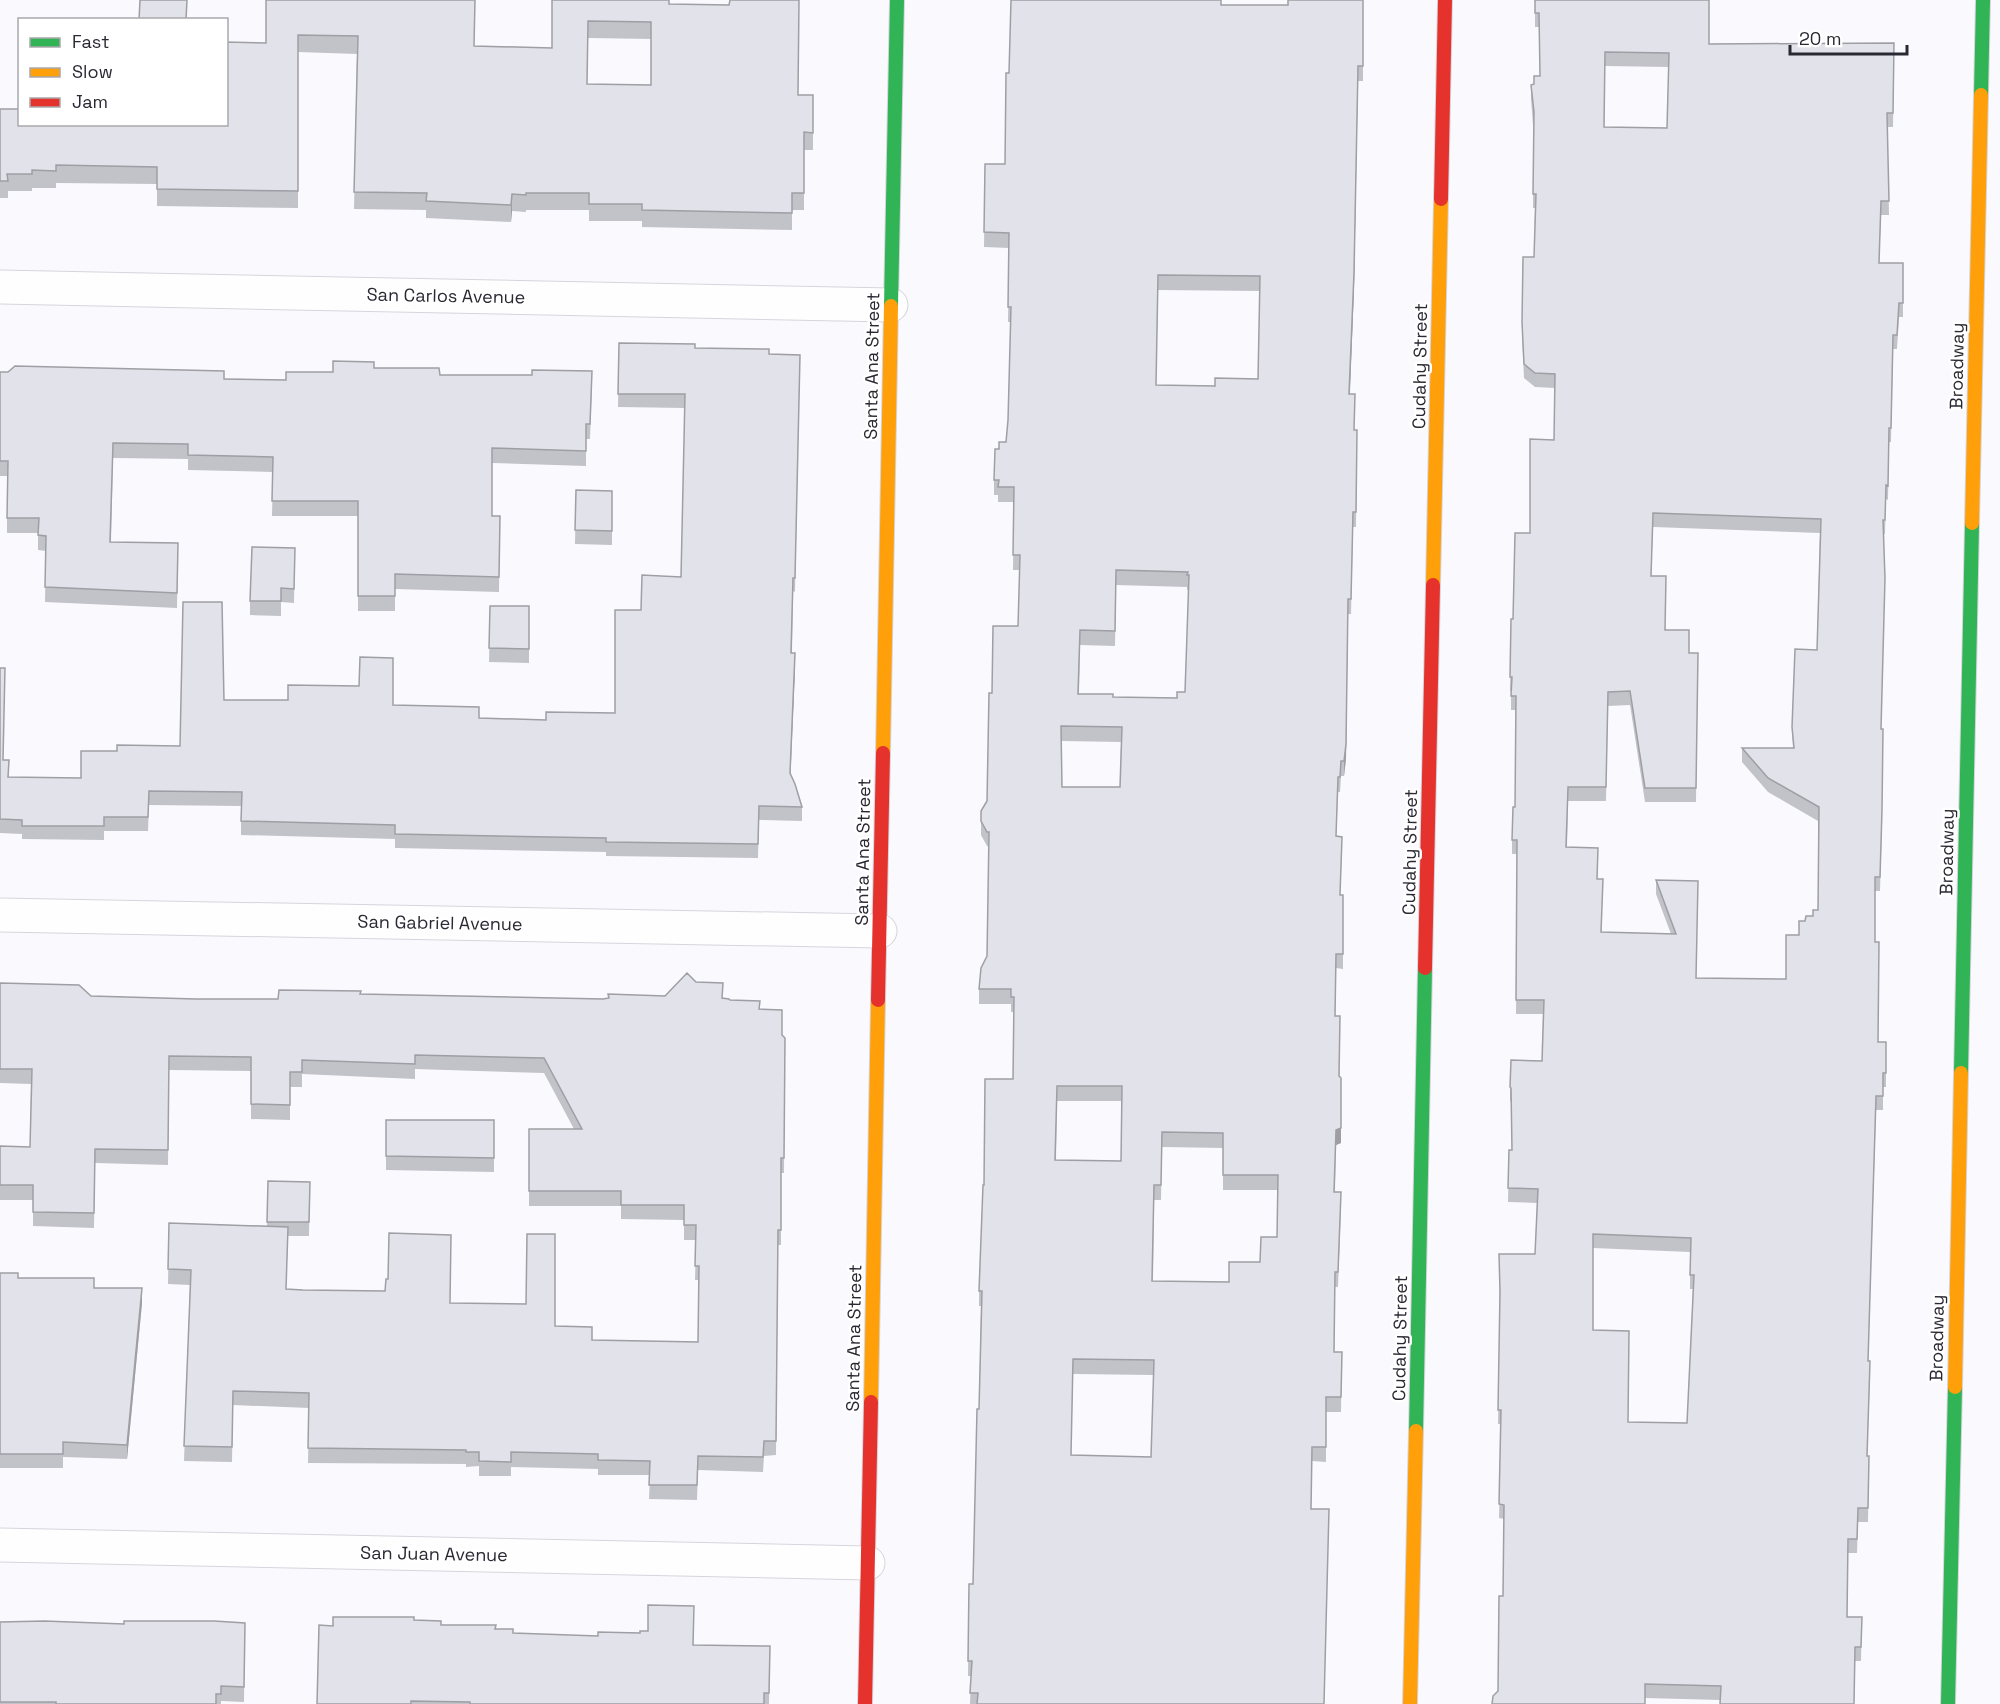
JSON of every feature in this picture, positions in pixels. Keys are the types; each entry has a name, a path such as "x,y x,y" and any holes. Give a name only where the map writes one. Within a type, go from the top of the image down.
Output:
{"street":[{"name":"Santa Ana Street","path":"865,1704 897,0"},
{"name":"Cudahy Street","path":"1410,1704 1445,0"},
{"name":"Broadway","path":"1948,1704 1983,0"},
{"name":"San Carlos Avenue","path":"0,287 891,305"},
{"name":"San Gabriel Avenue","path":"0,915 880,931"},
{"name":"San Juan Avenue","path":"0,1545 868,1563"}],"building":[{"path":"140,0 187,0 186,18 139,18"},
{"path":"266,0 475,0 474,46 552,48 552,0 669,0 669,4 729,5 730,0 799,0 798,95 813,95 813,133 804,132 804,193 792,193 792,213 642,210 642,204 589,204 589,193 512,194 511,205 426,201 427,193 354,192 358,36 298,35 298,191 157,189 157,167 56,165 56,171 32,170 32,174 7,174 8,181 0,181 0,109 18,109 18,126 228,126 228,42 266,43","holes":["588,21 651,22 651,85 587,84"]},
{"path":"1011,0 1221,0 1221,5 1288,5 1288,0 1363,0 1363,66 1358,66 1349,394 1355,394 1356,512 1353,512 1351,599 1348,599 1346,744 1344,761 1341,761 1340,777 1338,777 1336,836 1342,837 1340,895 1343,895 1343,954 1336,954 1335,1016 1340,1016 1341,1128 1336,1130 1334,1192 1341,1192 1338,1272 1335,1272 1334,1352 1342,1352 1341,1397 1326,1397 1326,1447 1312,1447 1311,1509 1329,1509 1324,1704 977,1704 978,1693 970,1693 972,1661 968,1661 969,1584 973,1584 977,1409 979,1409 982,1291 979,1291 984,1185 985,1079 1013,1079 1014,997 1011,997 1011,989 979,989 981,968 987,956 989,832 981,821 981,811 987,801 993,626 1018,626 1020,555 1013,555 1014,487 998,487 999,480 994,480 995,449 999,449 999,442 1006,442 1008,420 1011,307 1008,307 1009,233 984,232 985,164 1005,164 1006,73 1009,73","holes":["1158,275 1260,276 1258,379 1215,378 1215,386 1156,385","1116,570 1188,572 1185,692 1177,692 1177,698 1078,694 1080,630 1115,631","1061,726 1122,727 1120,787 1062,787","1057,1086 1122,1086 1121,1161 1055,1160","1162,1132 1223,1133 1223,1175 1278,1175 1277,1237 1261,1237 1260,1262 1229,1262 1229,1282 1152,1281 1154,1185 1161,1185","1073,1359 1154,1360 1151,1457 1071,1455"]},
{"path":"1535,0 1709,0 1709,44 1894,43 1893,113 1887,113 1889,201 1881,201 1879,263 1903,263 1903,303 1899,303 1897,335 1893,335 1888,486 1886,485 1885,520 1883,520 1885,578 1881,729 1883,729 1882,810 1880,877 1875,877 1875,942 1879,942 1878,1042 1886,1042 1886,1073 1883,1073 1883,1096 1876,1096 1868,1361 1870,1361 1868,1508 1858,1508 1857,1539 1848,1539 1847,1617 1862,1617 1861,1647 1855,1647 1854,1704 1720,1704 1721,1686 1645,1684 1645,1704 1492,1704 1493,1696 1498,1691 1499,1596 1503,1596 1504,1505 1499,1504 1501,1410 1498,1410 1499,1254 1535,1254 1538,1189 1508,1188 1509,1150 1512,1150 1511,1060 1542,1061 1544,1000 1516,1000 1517,840 1512,840 1513,807 1515,807 1516,696 1511,696 1512,677 1510,677 1515,533 1530,533 1530,439 1554,440 1555,374 1535,373 1524,364 1522,322 1523,257 1534,257 1536,194 1533,194 1534,112 1531,85 1534,84 1534,76 1540,76 1539,13 1535,13","holes":["1605,52 1669,53 1667,128 1604,127","1653,513 1821,519 1817,650 1795,649 1792,727 1794,748 1742,748 1768,778 1819,807 1818,910 1813,910 1813,916 1806,916 1805,921 1799,921 1799,935 1786,935 1786,979 1696,978 1698,881 1656,880 1676,934 1601,932 1603,879 1597,879 1598,848 1566,847 1568,787 1606,787 1608,692 1630,691 1645,788 1696,788 1698,653 1689,653 1689,630 1665,630 1666,576 1651,576","1593,1234 1691,1238 1690,1275 1694,1275 1687,1423 1628,1422 1629,1331 1593,1330"]},
{"path":"619,343 695,344 695,348 769,349 769,354 800,355 791,653 795,653 790,773 802,807 759,806 758,844 606,842 606,838 395,834 395,825 241,821 242,792 149,791 148,817 104,817 104,826 22,826 22,820 0,819 0,668 5,668 3,760 9,760 8,777 81,778 81,751 117,751 117,745 180,746 183,602 222,602 224,700 288,700 288,685 359,686 360,657 393,658 393,705 479,707 479,718 546,720 546,712 615,713 615,610 641,610 642,575 681,577 685,394 618,394"},
{"path":"333,361 374,362 374,368 439,368 440,375 532,375 532,370 592,371 590,424 586,424 586,451 492,448 492,516 500,516 499,577 395,574 395,596 358,596 358,501 272,501 273,457 188,455 188,444 113,443 110,542 178,543 177,593 45,587 46,536 38,535 39,518 7,518 8,461 0,461 0,372 8,372 15,366 224,371 224,379 286,380 286,372 333,372"},
{"path":"576,490 612,491 612,531 575,530"},
{"path":"252,547 295,548 294,589 281,588 281,601 250,601"},
{"path":"490,606 529,606 529,649 489,648"},
{"path":"687,973 696,982 723,983 722,998 760,1001 759,1009 782,1010 782,1035 785,1038 784,1158 781,1158 781,1230 778,1230 776,1441 764,1441 763,1457 698,1456 697,1485 649,1485 650,1461 598,1460 598,1454 511,1452 511,1462 479,1461 479,1452 466,1452 466,1450 308,1448 309,1393 233,1391 232,1447 184,1446 191,1270 168,1269 169,1223 288,1227 286,1289 303,1290 385,1291 386,1279 388,1279 389,1233 451,1235 450,1303 526,1304 527,1234 555,1234 555,1326 592,1327 592,1340 698,1342 699,1266 695,1266 696,1225 684,1225 684,1205 621,1205 621,1191 529,1191 529,1129 582,1129 544,1058 415,1055 415,1064 302,1060 302,1072 290,1072 290,1105 251,1104 251,1057 169,1056 168,1150 95,1149 94,1213 33,1212 33,1185 0,1185 0,1146 30,1147 32,1069 0,1069 0,983 79,985 91,996 196,999 278,999 279,990 603,999 609,998 608,994 665,996"},
{"path":"386,1120 494,1120 494,1158 386,1156"},
{"path":"268,1181 310,1182 309,1222 267,1222"},
{"path":"0,1273 18,1273 18,1278 94,1278 94,1288 142,1288 127,1445 63,1442 63,1454 0,1454"},
{"path":"648,1605 694,1606 693,1645 770,1646 769,1693 764,1693 764,1704 470,1704 470,1702 411,1701 411,1704 317,1704 319,1625 333,1626 333,1617 414,1617 414,1620 441,1621 441,1625 496,1625 495,1629 513,1629 513,1633 598,1636 598,1632 640,1633 640,1631 648,1631"},
{"path":"124,1621 245,1623 244,1687 221,1686 221,1694 216,1694 216,1704 0,1702 0,1622 124,1624"}],"traffic: fast":[{"path":"891,306 897,0"},
{"path":"1981,95 1983,0"},
{"path":"1961,1073 1972,523"},
{"path":"1416,1431 1425,968"},
{"path":"1948,1704 1955,1387"}],"traffic: slow":[{"path":"1972,523 1981,95"},
{"path":"1433,585 1441,199"},
{"path":"883,753 891,306"},
{"path":"871,1402 878,1000"},
{"path":"1955,1387 1961,1073"},
{"path":"1410,1704 1416,1431"}],"traffic: jam":[{"path":"1441,199 1445,0"},
{"path":"1425,968 1433,585"},
{"path":"878,1000 883,753"},
{"path":"865,1704 871,1402"}]}
